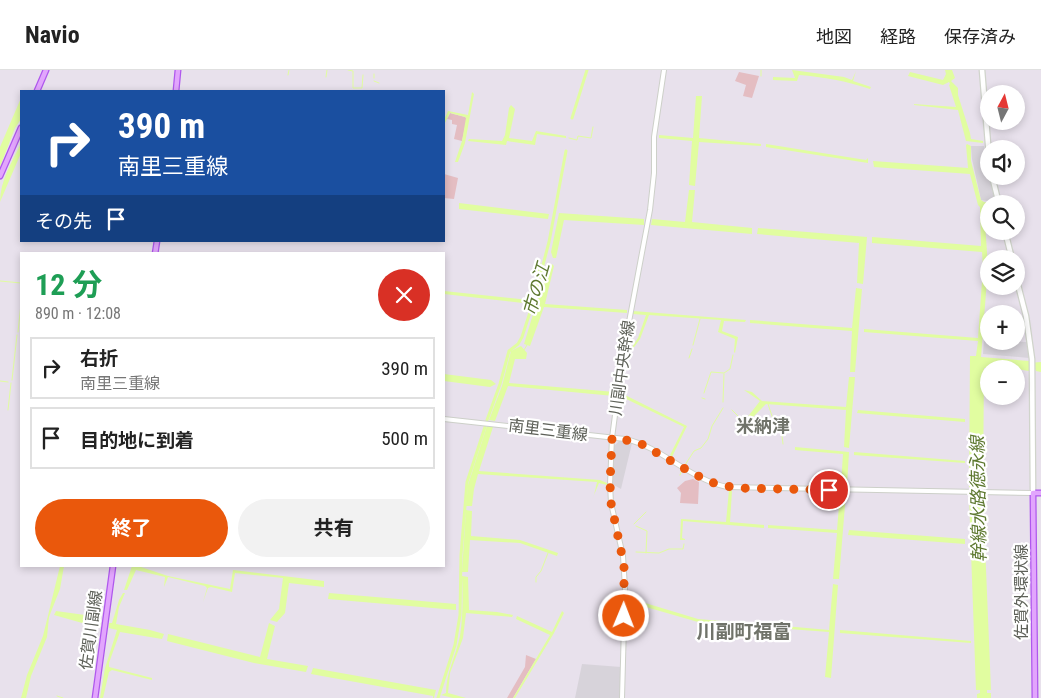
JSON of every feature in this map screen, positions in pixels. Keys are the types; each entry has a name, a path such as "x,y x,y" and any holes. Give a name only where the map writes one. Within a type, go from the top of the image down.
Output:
{"main road":[{"path":"37,90 46,70"},
{"path":"176,90 178,70"},
{"path":"982,70 988,140"},
{"path":"0,176 20,130"},
{"path":"1021,295 1026,316 1032,362 1033,493 1041,493"},
{"name":"佐賀外環状線","path":"1033,493 1035,698"},
{"name":"佐賀川副線","path":"95,698 113,567"}],"street":[{"name":"川副中央幹線","path":"622,698 624,573 623,556 611,503 612,438 623,354 650,210 654,173 654,137 664,70"},
{"name":"南里三重線","path":"445,419 638,442 694,474 728,487 1033,493"}],"shaded area":[{"path":"739,72 759,76 752,98 743,96 746,85 735,81"},
{"path":"450,113 467,118 462,141 454,139 457,125 452,124 452,120 447,119"},
{"path":"971,146 980,146 980,185 991,185 994,195 980,195"},
{"path":"445,174 458,178 454,199 445,198"},
{"path":"1025,342 1028,342 1029,358 983,354 983,350 1025,350"},
{"path":"619,441 632,443 621,489 612,484 614,446"},
{"path":"693,479 699,482 698,504 680,503 681,493 677,488 685,481"},
{"path":"526,655 536,659 513,698 507,698 525,667"},
{"path":"582,664 621,667 620,698 575,698"}],"water":[{"path":"792,70 844,77 852,80 856,71 853,81 871,87 870,89 835,80 799,75 797,81 773,80 773,77 795,78"},
{"path":"945,70 952,70 955,78 951,81 958,88 958,95 971,139 980,140 980,143 966,141 958,110 914,105 956,107 949,82 943,85 908,76 910,72 943,80 946,74"},
{"path":"472,92 474,94 465,143 458,162 455,162 462,141 466,118 450,113 445,123 445,118 448,111 468,115"},
{"path":"696,96 702,96 699,138 761,144 761,146 699,142 695,186 689,185 692,141 659,138 659,135 693,138"},
{"path":"20,100 20,120 15,128 0,167 0,147"},
{"path":"511,105 515,109 509,138 532,141 536,131 566,136 566,138 537,134 535,145 507,141 506,145 468,141 469,139 502,141"},
{"path":"766,144 866,160 868,158 868,163 766,147"},
{"path":"20,145 20,155 0,202 4,179"},
{"path":"966,145 971,146 971,161 980,196 980,207 970,174 874,167 873,161 968,168"},
{"path":"689,190 695,190 692,222 752,228 752,234 651,225 652,219 685,222"},
{"path":"459,203 549,214 548,219 459,209"},
{"path":"559,213 644,219 644,225 564,220 556,258 553,258 551,252"},
{"path":"758,228 867,237 863,284 857,283 859,243 757,234"},
{"path":"872,237 981,246 981,240 986,240 987,250 980,250 980,252 872,243"},
{"path":"539,263 541,263 531,304 445,294 445,291 529,300"},
{"path":"552,264 554,266 545,304 627,310 627,313 544,307 530,346 524,344 547,268"},
{"path":"856,288 862,289 855,372 850,372 852,331 750,323 750,320 852,328"},
{"path":"981,295 986,295 985,305 980,305"},
{"name":"幹線水路徳永線","path":"980,310 981,357 1017,360 980,360 980,405 984,405 983,488 979,489 980,496 983,496 991,690 987,690 987,693 991,693 991,698 977,698 980,690 976,690 969,496 972,496 972,488 969,487 970,356 976,356 978,341 864,332 864,329 978,338"},
{"path":"633,311 746,320 745,322 724,321 722,331 738,337 735,353 735,339 718,332 721,320 649,315 640,339 629,354 638,338 646,315 633,314"},
{"path":"521,346 527,353 526,359 515,359 509,383 615,392 614,396 508,386 495,421 489,420 502,386 511,351"},
{"path":"1025,361 1029,361 1029,363 1041,362 1041,372 1029,368 1029,371 1025,370"},
{"path":"445,374 491,380 496,384 490,387 445,381"},
{"path":"849,377 855,377 849,448 844,447 846,410 766,404 749,421 746,419 760,401 744,390 752,392 762,401 846,407"},
{"path":"621,393 687,426 672,457 670,455 684,427 620,396"},
{"path":"858,410 965,419 965,422 857,413"},
{"path":"487,426 493,427 479,471 600,480 607,483 607,485 599,483 587,512 597,482 478,474 472,506 466,506 468,485"},
{"path":"795,447 849,452 847,485 841,484 843,454 795,450"},
{"path":"854,452 965,461 965,463 854,455"},
{"path":"729,490 732,491 730,522 764,525 764,528 683,521 682,538 685,540 680,540 681,519 726,522"},
{"path":"840,493 846,493 839,579 833,579 837,533 768,528 768,525 837,530"},
{"path":"466,510 472,511 471,536 520,540 558,553 557,556 520,543 470,540 468,572 462,572"},
{"path":"849,530 965,539 965,544 848,535"},
{"path":"60,567 64,567 60,589 49,617 47,637 31,676 26,698 21,698 27,675 43,636"},
{"path":"132,567 141,567 168,576 230,589 233,570 324,581 324,587 289,583 285,613 277,622 270,620 279,609 283,578 235,573 232,592 208,588 203,602 207,588 205,586 168,577 164,587 165,577 136,570 127,590 124,590"},
{"path":"462,576 468,577 469,610 513,615 512,617 466,613 463,638 450,673 448,693 466,698 453,698 441,695 446,693 449,671 460,636"},
{"path":"833,584 838,585 831,678 825,677 829,632 761,627 762,624 829,630"},
{"path":"123,593 125,593 119,607 116,624 164,634 162,639 120,632 109,667 152,678 152,680 112,670 109,672 103,698 100,698 105,668 117,630 109,628 109,623 112,623"},
{"path":"329,593 456,604 456,610 328,599"},
{"path":"632,599 698,619 757,624 757,627 698,622 632,603"},
{"path":"56,611 85,615 101,621 100,628 54,615"},
{"path":"562,611 564,613 554,633 515,698 513,698 550,635 516,619 517,616 552,632"},
{"path":"269,623 275,626 267,659 308,666 306,672 254,663 167,641 168,634 260,657"},
{"path":"840,630 971,641 971,643 840,633"},
{"path":"313,668 436,690 433,698 433,696 311,674"}],"waterway":[{"path":"288,75 289,70"},
{"path":"326,77 327,70"},
{"path":"348,70 353,71 353,88 362,88 363,75"},
{"name":"市の江","path":"572,118 587,70"},
{"path":"761,70 761,76"},
{"path":"374,81 379,83"},
{"path":"569,138 577,140 578,136 591,138 593,127"},
{"name":"市の江","path":"487,420 509,351 518,344 522,337 533,303 549,242 566,151"},
{"path":"0,281 20,283"},
{"path":"18,332 20,313"},
{"path":"693,345 700,319"},
{"path":"12,380 17,335"},
{"path":"524,350 527,345"},
{"path":"689,358 692,349"},
{"path":"704,393 711,372 724,373 730,369 733,355"},
{"path":"723,402 724,374"},
{"path":"0,381 8,382"},
{"path":"8,410 11,383"},
{"path":"768,404 776,428 781,427 783,444"},
{"path":"685,465 694,451 701,448 708,439 712,426 723,408"},
{"path":"732,410 742,420"},
{"name":"市の江","path":"438,698 455,645 460,615 461,555 467,482 485,427"},
{"path":"680,475 682,470"},
{"path":"634,524 646,512"},
{"path":"636,526 647,531 646,553"},
{"path":"636,552 659,553 669,549 683,549 684,544"},
{"path":"536,582 536,577 541,571 548,553"},
{"path":"57,696 63,698"}],"district":[{"name":"米納津","path":"763,425"},
{"name":"川副町福富","path":"744,631"}],"route":[{"path":"624,616 623,556 611,503 612,438 625,439 648,446 694,474 728,487 829,490"}]}
